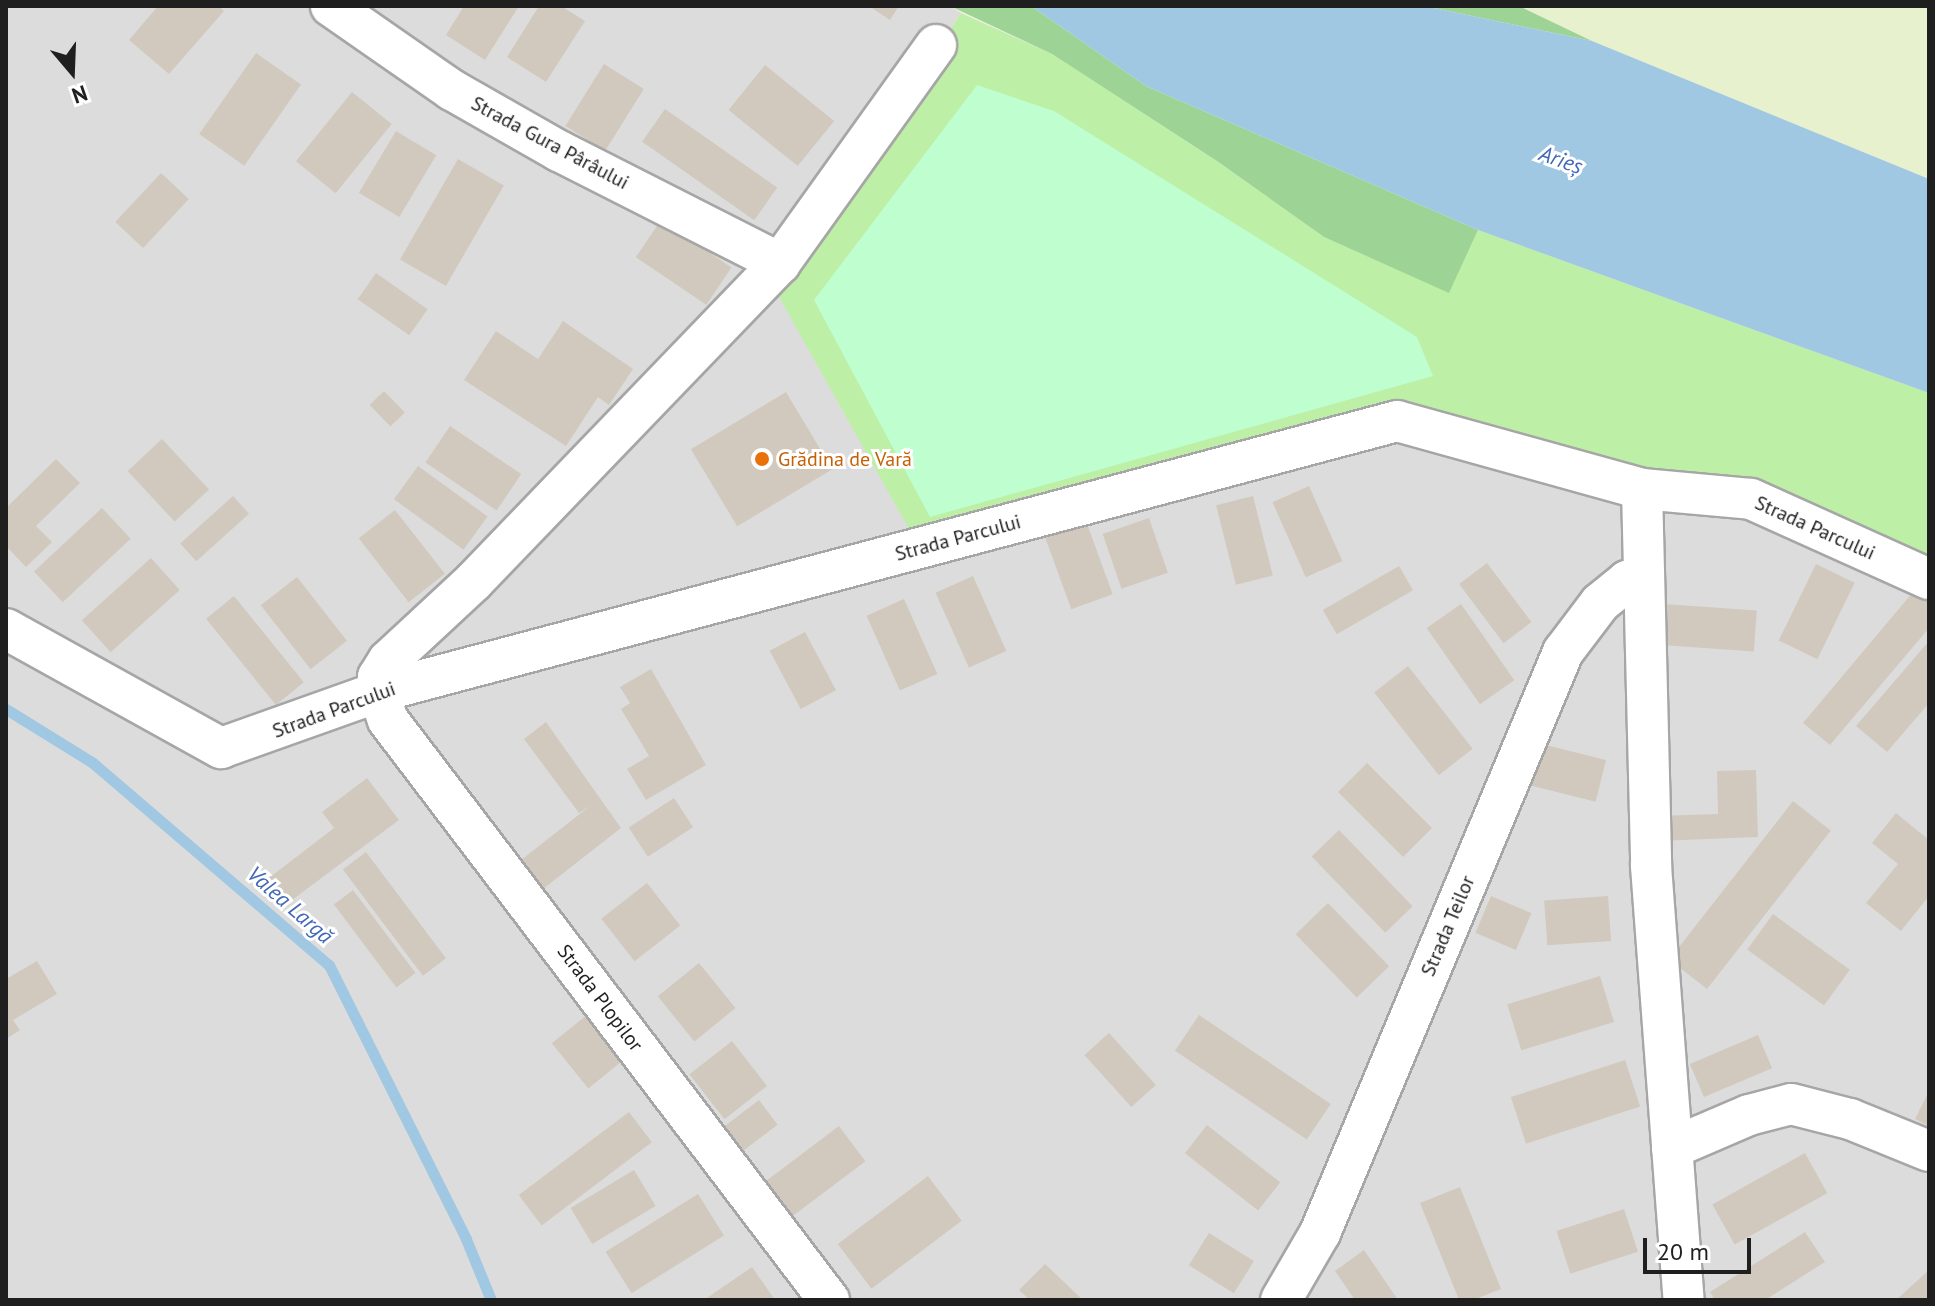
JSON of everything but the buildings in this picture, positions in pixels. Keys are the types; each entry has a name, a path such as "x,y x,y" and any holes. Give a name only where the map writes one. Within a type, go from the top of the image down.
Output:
{"street":[{"name":"Strada Gura Pârâului","path":"331,6 452,90 559,151 780,263"},
{"path":"378,692 378,677 388,661 474,581 780,263 936,45"},
{"name":"Strada Parcului","path":"6,629 221,748 378,692 1397,421 1642,489 1751,499 1929,579"},
{"path":"1642,489 1651,866 1684,1300"},
{"name":"Strada Teilor","path":"1281,1300 1320,1233 1563,652 1600,603 1627,581 1643,576"},
{"name":"Strada Plopilor","path":"378,692 388,720 829,1300"},
{"path":"1672,1148 1749,1115 1791,1104 1850,1119 1929,1151"}],"shaded area":[{"path":"6,6 950,6 961,13 778,295 1760,509 1929,585 1929,1300 6,1300"}],"green space":[{"path":"950,6 1031,6 1146,86 1478,230 1449,293 1324,237 1217,161 1052,54"},
{"path":"1424,6 1519,6 1592,41"},
{"path":"1519,6 1929,6 1929,179 1592,41"},
{"path":"961,13 1052,54 1217,161 1324,237 1449,292 1478,230 1929,393 1929,585 1760,509 1403,430 923,554 778,295"},
{"path":"977,85 1054,111 1417,337 1433,376 930,517 814,300"}],"water":[{"name":"Arieș","path":"1031,6 1424,6 1592,41 1929,179 1929,393 1478,230 1146,86"}],"waterway":[{"name":"Valea Largă","path":"6,709 93,763 329,965 466,1239 491,1300"}],"place":[{"name":"Grădina de Vară","path":"762,459"}]}
